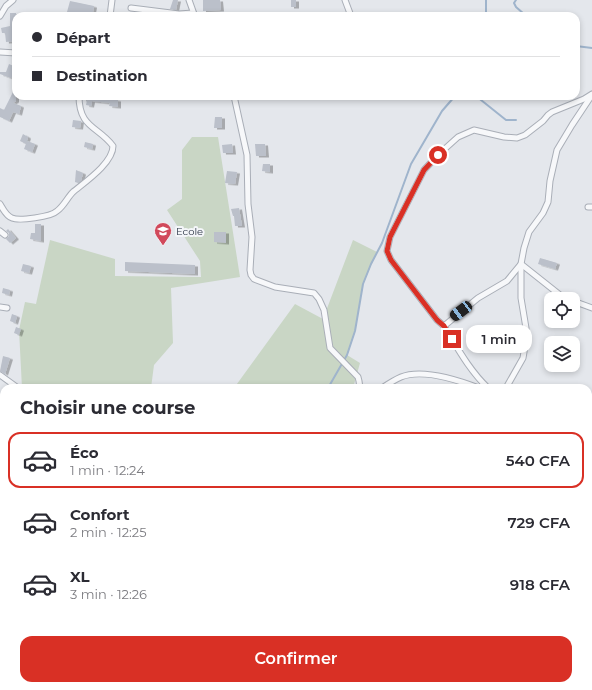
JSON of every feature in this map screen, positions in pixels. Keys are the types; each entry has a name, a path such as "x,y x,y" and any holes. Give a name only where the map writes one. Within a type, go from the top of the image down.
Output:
{"street":[{"path":"0,16 3,6 12,0"},
{"path":"110,12 112,0"},
{"path":"189,0 193,12"},
{"path":"345,0 350,12"},
{"path":"131,8 145,12"},
{"path":"0,52 12,53"},
{"path":"508,384 523,358 525,346 526,328 521,298 522,255 529,232 543,213 548,202 550,181 556,150 592,95"},
{"path":"484,384 478,379 444,326 437,320 391,260 387,251 390,237 424,170 458,137 474,130 504,137 517,138 525,135 552,112 592,95"},
{"path":"0,204 8,216 17,220 50,215 57,211 72,194 93,176 107,160 113,146 104,136 87,123 79,105 78,100"},
{"path":"235,100 247,155 248,204 252,237 251,275 254,279 275,287 314,293 319,299 324,310 329,346 358,377 359,384"},
{"path":"0,231 5,235"},
{"path":"522,264 556,292"},
{"path":"444,326 478,298 507,281 522,264"},
{"path":"580,304 592,308"},
{"path":"0,307 7,308"},
{"path":"389,384 400,378 416,374 441,376 466,384"},
{"path":"0,375 12,384"}],"green space":[{"path":"192,137 218,137 240,277 171,288 173,343 154,365 152,384 22,384 19,330 25,302 36,304 50,240 115,259 115,276 201,277 200,261 167,210 182,199 182,150"},
{"path":"353,240 377,252 363,284 355,331 347,355 360,363 354,384 237,384 295,304 323,319"}],"building":[{"path":"173,0 178,0 176,10 170,9"},
{"path":"203,0 220,0 221,10 203,11"},
{"path":"291,0 296,0 296,7 291,7"},
{"path":"70,1 94,6 93,12 67,12"},
{"path":"10,13 12,13 12,41 6,42 5,33 2,33 1,28 10,26"},
{"path":"9,64 12,65 11,78 0,74 0,72 6,72"},
{"path":"12,94 12,100 16,100 13,103 21,106 19,114 13,112 9,121 0,117 0,108 4,110"},
{"path":"87,100 118,100 118,107 109,106 110,103 92,101 91,106 86,105"},
{"path":"215,117 222,117 222,128 214,128"},
{"path":"73,120 81,121 80,128 72,127"},
{"path":"23,134 28,137 26,144 20,141"},
{"path":"27,141 35,144 32,152 24,149"},
{"path":"85,142 93,144 92,149 84,147"},
{"path":"232,144 233,153 223,153 222,145"},
{"path":"255,144 265,144 266,156 256,156"},
{"path":"263,164 270,164 270,172 262,171"},
{"path":"76,170 83,173 81,181 78,183 75,182"},
{"path":"227,171 237,172 235,184 225,183"},
{"path":"239,208 242,226 235,226 234,216 231,209"},
{"path":"35,224 41,224 41,241 30,239 31,233 35,233"},
{"path":"8,229 16,238 10,243 6,239 9,236 9,233 6,231"},
{"path":"214,232 226,232 226,243 214,242"},
{"path":"540,258 557,263 555,269 538,264"},
{"path":"125,262 195,265 195,274 125,271"},
{"path":"23,264 31,266 29,273 21,271"},
{"path":"3,288 10,290 9,295 2,293"},
{"path":"12,314 17,316 15,323 10,321"},
{"path":"16,327 21,329 19,335 14,333"},
{"path":"3,356 10,358 5,374 0,371"}],"waterway":[{"path":"486,0 486,12"},
{"path":"516,0 514,3 522,12"},
{"path":"580,46 592,48"},
{"path":"330,384 347,355 355,331 363,284 382,243 411,164 442,111 452,100"},
{"path":"481,100 506,120 516,120"}],"place":[{"name":"Ecole","path":"163,246"}],"route":[{"path":"438,155 424,170 418,181 390,237 387,251 391,260 437,320 444,326 452,339"}]}
